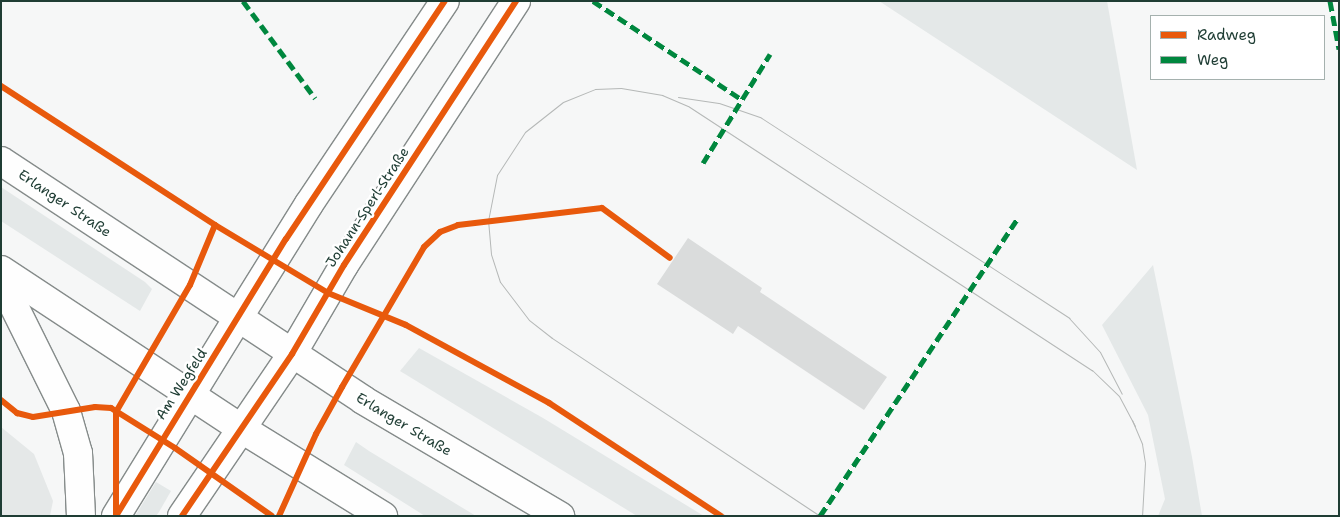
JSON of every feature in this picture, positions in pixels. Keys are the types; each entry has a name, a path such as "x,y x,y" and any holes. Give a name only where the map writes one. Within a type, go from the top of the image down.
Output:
{"main road":[{"path":"238,318 304,211 445,1"},
{"name":"Johann-Sperl-Straße","path":"242,429 292,354 344,265 516,1"},
{"name":"Erlanger Straße","path":"1,161 363,400 560,516"},
{"path":"1,270 242,429 383,516"},
{"path":"1,280 66,411 78,453 81,516"},
{"name":"Am Wegfeld","path":"116,516 238,318"},
{"path":"182,516 242,429"}],"shaded area":[{"path":"879,1 1107,1 1137,170"},
{"path":"1,187 145,282 152,289 140,311 1,221"},
{"path":"1153,265 1202,516 1158,516 1165,499 1148,415 1102,325"},
{"path":"419,348 543,418 704,516 637,516 400,371"},
{"path":"1,427 34,454 53,501 50,516 1,516"},
{"path":"356,442 476,516 425,516 344,465"},
{"path":"156,482 171,491 159,512 156,516 135,516"}],"building":[{"path":"688,238 762,288 760,292 887,377 864,410 738,326 733,334 657,284"}],"tram line":[{"path":"820,516 552,338 529,320 500,282 491,254 488,221 497,175 525,132 563,102 595,89 621,88 662,95 688,106 1092,370 1119,396 1135,426"},
{"path":"678,97 719,103 760,117 1069,318 1100,352 1122,394"},
{"path":"1132,420 1142,444 1145,463 1142,516"}],"marked path":[{"path":"243,1 315,98"},
{"path":"593,1 741,99"},
{"path":"1330,1 1339,49"},
{"path":"703,163 770,54"},
{"path":"820,516 1017,219"}],"cycle path":[{"path":"116,516 286,239 445,1"},
{"path":"182,516 292,354 344,265 516,1"},
{"path":"1,86 215,225 328,293 406,325 549,403 721,516"},
{"path":"279,516 316,434 342,387 424,247 440,232 458,225 602,208 670,258"},
{"path":"116,515 116,412 190,285 215,225"},
{"path":"1,400 17,413 33,417 95,407 111,408 175,448 272,516"}]}
